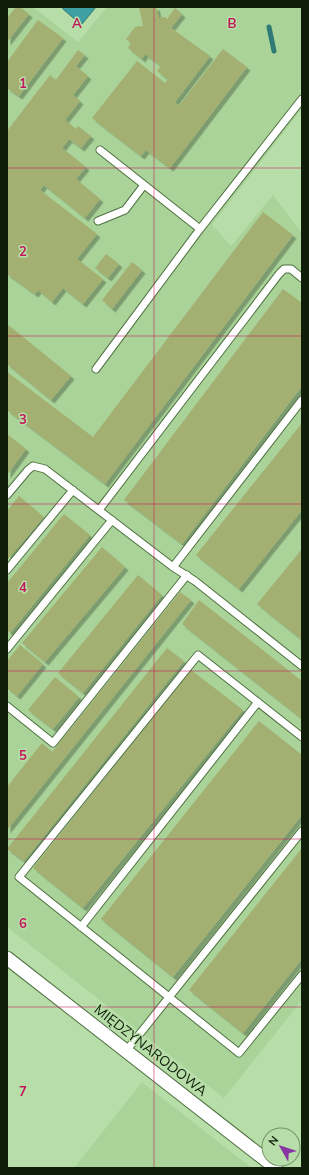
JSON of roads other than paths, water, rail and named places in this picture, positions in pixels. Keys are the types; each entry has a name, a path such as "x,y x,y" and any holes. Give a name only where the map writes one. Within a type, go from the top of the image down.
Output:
{"street":[{"name":"MIĘDZYNARODOWA","path":"7,958 276,1168"}],"lane":[{"path":"96,369 200,229 302,99"},
{"path":"100,150 200,229"},
{"path":"98,221 125,210 144,185"},
{"path":"99,510 284,269 291,269 302,278"},
{"path":"173,567 302,400"},
{"path":"7,495 33,466 45,469 173,567 195,581 302,666"},
{"path":"7,570 73,490"},
{"path":"7,649 112,520"},
{"path":"7,706 53,743 187,575"},
{"path":"302,737 198,654 19,877 239,1053 302,975"},
{"path":"81,927 258,702"},
{"path":"126,1051 302,831"}],"water":[{"path":"63,7 96,7 82,24 63,9"}],"waterway":[{"path":"269,27 274,51"}]}
